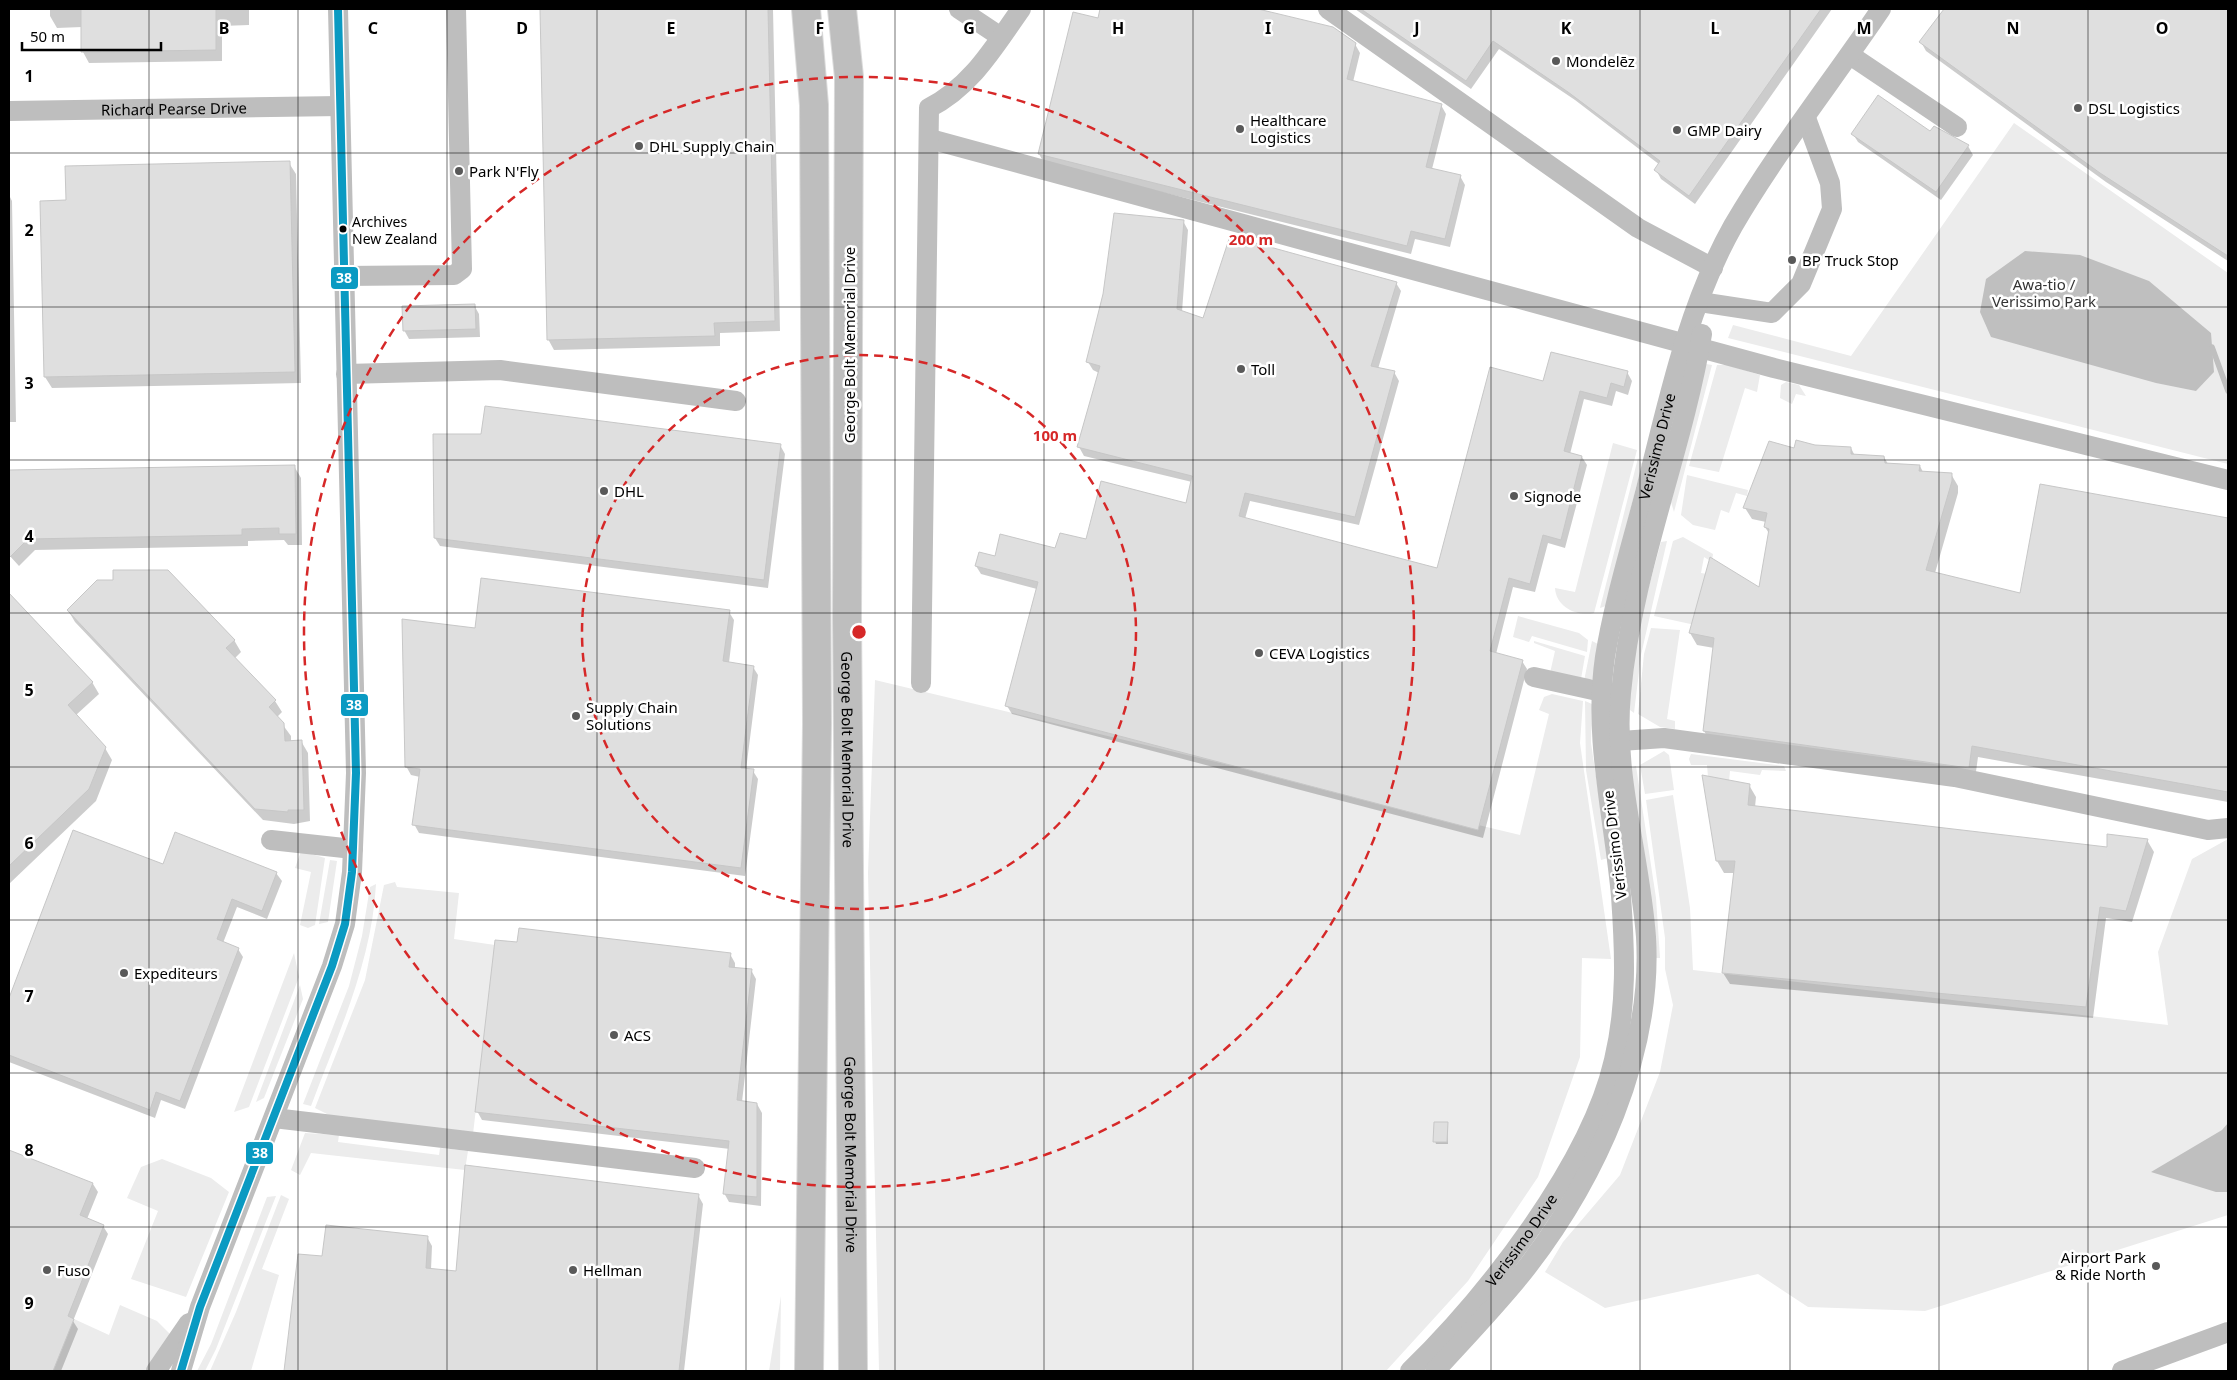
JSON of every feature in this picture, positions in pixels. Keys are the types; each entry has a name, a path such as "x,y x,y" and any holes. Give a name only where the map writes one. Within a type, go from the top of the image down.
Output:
{"highway":[{"path":"806,9 814,104 817,714 809,1371"},
{"name":"George Bolt Memorial Drive","path":"842,9 849,78 847,618 853,1371"}],"street":[{"path":"181,1371 200,1307 332,966 345,924 352,872 356,773 338,9"},
{"path":"344,276 454,275 462,269 456,9"},
{"path":"960,9 1001,37"},
{"path":"921,683 929,108 958,90 975,74 1021,9"},
{"path":"1328,9 1638,228 1713,268"},
{"name":"Verissimo Drive","path":"1435,1371 1524,1270 1561,1217 1614,1117 1634,1056 1644,992 1646,936 1602,692 1605,658 1616,606 1713,268 1733,227 1881,9"},
{"path":"1850,55 1957,127"},
{"name":"Richard Pearse Drive","path":"9,111 340,106"},
{"path":"1704,303 1772,313 1801,284 1832,209 1830,183 1806,118"},
{"path":"930,139 1774,368 2228,480"},
{"name":"Verissimo Drive","path":"1410,1371 1476,1299 1513,1252 1576,1153 1608,1084 1623,1014 1626,976 1610,741 1621,692 1629,636 1692,345"},
{"path":"346,374 500,370 736,401"},
{"path":"1534,677 1602,692"},
{"path":"1610,741 1664,738 1955,777 2182,823 2208,830 2228,828"},
{"path":"271,840 353,849"},
{"path":"274,1118 695,1168"},
{"path":"156,1371 200,1307"},
{"path":"2122,1371 2228,1332"}],"green space":[{"name":"Awa-tio / Verissimo Park","path":"2014,123 2228,273 2228,464 1728,338 1733,325 1851,356"},
{"path":"1706,364 1712,365 1674,512 1671,502"},
{"path":"1717,365 1728,365 1760,375 1757,392 1745,388 1719,472 1689,466"},
{"path":"1786,382 1799,385 1806,396 1796,394 1792,404 1780,398 1781,385"},
{"path":"1613,443 1637,450 1594,613 1574,612 1559,600 1555,588 1575,592"},
{"path":"1638,458 1642,464 1606,606 1600,608"},
{"path":"1687,475 1748,490 1747,496 1736,493 1729,513 1721,510 1715,530 1693,525 1681,515"},
{"path":"1683,537 1713,554 1712,562 1704,557 1701,573 1708,574 1695,625 1654,616 1673,541"},
{"path":"1667,541 1641,655 1634,713 1626,707 1639,623 1661,542"},
{"path":"1518,616 1579,633 1588,640 1587,652 1532,636 1529,642 1513,637"},
{"path":"1651,628 1680,630 1667,719 1675,721 1675,729 1660,727 1638,714 1644,654"},
{"path":"1534,641 1585,656 1581,679 1550,673 1555,651 1534,643"},
{"path":"1592,641 1598,644 1593,679 1584,681"},
{"path":"875,680 1520,835 1549,714 1539,710 1544,697 1552,694 1583,701 1580,743 1611,959 1582,958 1580,1057 1538,1177 1468,1281 1386,1371 879,1371 868,873"},
{"path":"1585,701 1592,704 1591,743 1608,858 1601,860 1586,770"},
{"path":"1664,751 1669,755 1674,790 1645,794 1640,765"},
{"path":"1691,754 1784,766 1786,771 1762,770 1760,775 1730,771 1729,781 1708,777 1707,765 1691,765 1689,759"},
{"path":"1636,766 1656,898 1660,958 1656,958 1630,768"},
{"path":"1673,795 1690,908 1693,970 2168,1025 2158,952 2192,859 2228,839 2228,1215 1925,1311 1808,1307 1758,1274 1605,1308 1545,1272 1563,1242 1620,1175 1660,1072 1673,1005 1665,969 1665,938 1646,800"},
{"path":"301,851 325,858 315,925 308,928 300,925 311,872 295,868"},
{"path":"330,860 337,861 328,922 319,924"},
{"path":"395,882 397,887 459,893 454,939 495,945 473,1134 329,1115 315,1108 365,980 384,885"},
{"path":"376,884 373,913 361,970 311,1106 303,1104 349,986 362,936 370,887"},
{"path":"294,953 299,977 249,1107 234,1112"},
{"path":"300,985 303,999 264,1098 256,1102"},
{"path":"305,1133 339,1135 338,1142 439,1155 440,1148 468,1151 465,1170 311,1153 300,1175 291,1170"},
{"path":"162,1159 211,1178 229,1192 186,1297 131,1279 158,1211 127,1198 141,1167"},
{"path":"281,1195 289,1199 262,1269 279,1275 251,1371 210,1371 236,1312"},
{"path":"276,1196 216,1349 205,1371 197,1371 211,1344 267,1197"},
{"path":"781,1296 780,1371 769,1371"},
{"path":"120,1305 157,1321 170,1334 145,1371 53,1371 74,1319 109,1335"}],"shaded area":[{"path":"2025,251 2080,255 2149,281 2211,333 2214,372 2196,391 2156,383 1991,337 1980,312 1986,279"},
{"path":"2228,1123 2228,1192 2216,1192 2151,1172 2222,1130"}],"building":[{"path":"81,9 216,9 216,50 81,52"},
{"name":"DHL Supply Chain","path":"540,9 768,9 775,321 714,323 715,336 547,340"},
{"name":"Healthcare Logistics","path":"1100,9 1258,9 1333,27 1356,43 1347,79 1442,104 1426,167 1461,175 1445,239 1411,231 1407,246 1038,154 1073,12 1098,18"},
{"name":"GMP Dairy","path":"1361,9 1821,9 1689,196 1654,170 1660,161 1568,92 1493,41 1466,81"},
{"name":"DSL Logistics","path":"1944,9 2228,9 2228,256 2100,173 1919,42"},
{"path":"1878,95 1930,131 1934,126 1969,145 1936,192 1851,134"},
{"path":"290,161 295,372 44,377 40,201 66,200 65,166"},
{"path":"1114,213 1184,220 1177,309 1203,318 1230,236 1397,282 1371,366 1395,371 1355,517 1245,493 1239,516 1437,568 1490,367 1543,381 1551,352 1628,371 1624,387 1611,383 1607,398 1580,391 1564,451 1582,456 1561,540 1543,535 1530,584 1509,578 1490,651 1523,660 1478,830 1005,706 1038,582 975,566 979,552 995,556 1000,534 1055,548 1060,533 1086,539 1101,481 1186,503 1192,476 1077,447 1100,366 1086,362 1103,294"},
{"path":"475,304 476,329 403,331 402,306"},
{"name":"DHL","path":"485,406 781,444 764,580 434,538 433,434 481,434"},
{"path":"1796,440 1815,445 1851,447 1851,454 1884,456 1885,463 1920,465 1919,471 1952,473 1952,481 1926,570 2020,593 2040,484 2228,518 2228,792 1972,746 1969,768 1703,731 1714,638 1689,633 1710,557 1759,587 1769,529 1764,527 1767,513 1743,508 1769,441 1794,448"},
{"path":"295,465 296,534 279,534 279,528 242,529 242,535 28,539 9,558 9,470"},
{"path":"113,570 168,570 235,640 226,648 276,700 269,707 284,723 285,741 302,740 304,810 288,810 288,812 255,809 67,610 97,580 113,580"},
{"name":"Supply Chain Solutions","path":"481,578 730,610 723,661 754,666 741,768 754,769 741,868 412,825 420,769 405,767 402,619 475,628"},
{"path":"9,593 93,682 68,705 106,747 89,789 9,866"},
{"path":"1702,775 1750,784 1748,805 2107,847 2107,834 2148,839 2126,911 2100,907 2086,1007 1722,973 1735,861 1716,861"},
{"name":"Expediteurs","path":"73,830 163,864 175,832 277,872 262,911 232,899 217,939 239,948 180,1101 156,1092 150,1110 9,1055 9,998"},
{"name":"ACS","path":"519,928 731,953 729,967 752,969 737,1100 757,1103 757,1197 723,1194 729,1141 475,1112 495,940 517,942"},
{"path":"1434,1122 1448,1122 1447,1142 1433,1142"},
{"name":"Fuso","path":"9,1150 93,1183 80,1215 104,1225 68,1316 74,1319 53,1371 9,1371"},
{"name":"Hellman","path":"465,1165 699,1194 679,1371 284,1371 298,1254 322,1256 326,1225 428,1236 426,1268 456,1271"}],"waterway":[{"path":"2212,347 2228,391"}],"transit line":[{"name":"38","path":"181,1371 200,1307 332,966 345,924 352,872 356,773 338,9"}],"place":[{"name":"Mondelēz","path":"1556,61"},
{"name":"DSL Logistics","path":"2078,108"},
{"name":"Healthcare Logistics","path":"1240,129"},
{"name":"GMP Dairy","path":"1677,130"},
{"name":"DHL Supply Chain","path":"639,146"},
{"name":"Park N'Fly","path":"459,171"},
{"name":"Archives New Zealand","path":"343,229"},
{"name":"BP Truck Stop","path":"1792,260"},
{"name":"Toll","path":"1241,369"},
{"name":"DHL","path":"604,491"},
{"name":"Signode","path":"1514,496"},
{"name":"CEVA Logistics","path":"1259,653"},
{"name":"Supply Chain Solutions","path":"576,716"},
{"name":"Expediteurs","path":"124,973"},
{"name":"ACS","path":"614,1035"},
{"name":"Airport Park & Ride North","path":"2156,1266"},
{"name":"Fuso","path":"47,1270"},
{"name":"Hellman","path":"573,1270"}]}
